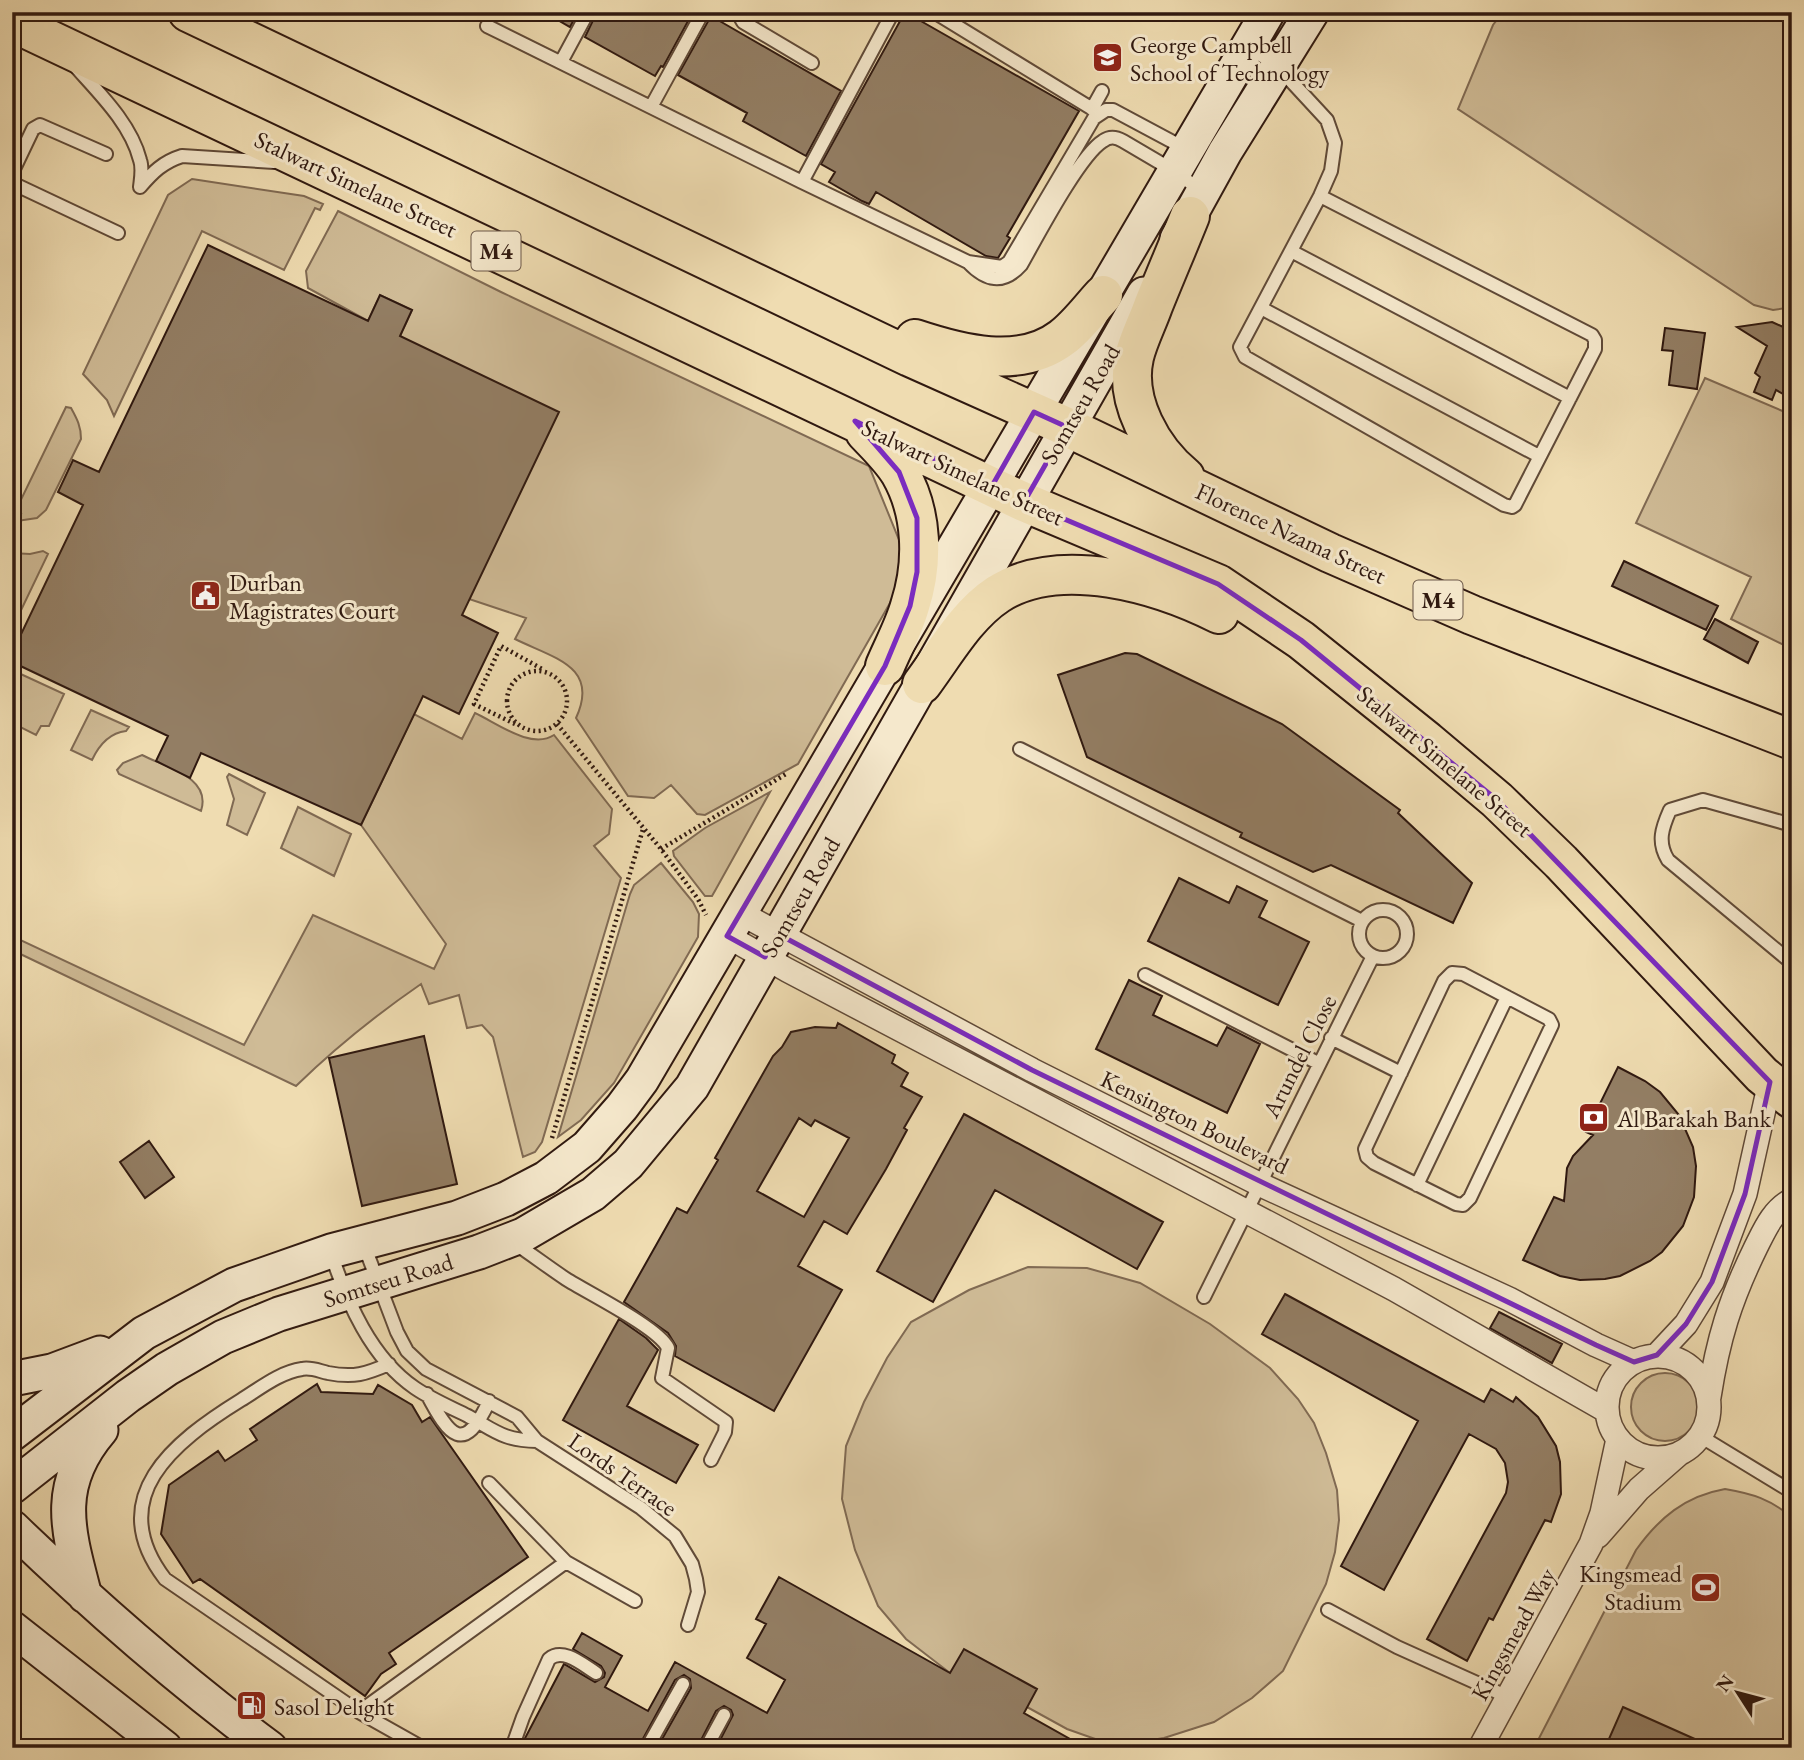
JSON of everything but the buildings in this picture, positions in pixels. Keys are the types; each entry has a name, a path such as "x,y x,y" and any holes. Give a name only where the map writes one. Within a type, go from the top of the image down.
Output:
{"highway":[{"name":"M4","path":"188,12 910,357 1051,419"},
{"name":"Stalwart Simelane Street","path":"12,22 1008,494 1218,584 1301,640 1497,800 1561,862 1786,1094"},
{"path":"1197,173 1134,359 1133,389 1141,418 1155,444 1172,466 1208,495"},
{"path":"761,285 919,340 961,351 998,356 1021,356 1044,349 1063,337 1104,295"},
{"name":"Florence Nzama Street","path":"1051,419 1330,553 1472,615 1792,740"},
{"path":"855,421 900,472 917,518 919,544 913,595 885,666"},
{"path":"922,684 973,615 999,593 1030,581 1064,575 1100,576 1139,584 1189,599 1248,629 1301,640"}],"main road":[{"name":"Somtseu Road","path":"12,1487 167,1369 223,1337 279,1314 523,1236 593,1194 628,1164 692,1087 922,684 1008,494 1197,173 1248,46 1268,12"},
{"name":"Somtseu Road","path":"1051,419 1104,295 1278,66 1312,12"},
{"name":"Somtseu Road","path":"12,1434 144,1333 234,1285 331,1251 457,1218 506,1199 546,1178 587,1147 642,1080 725,922 885,666 1008,494"},
{"path":"12,1379 52,1371 144,1333"},
{"path":"85,1597 68,1524 67,1507 73,1476 89,1444 102,1428 167,1369"},
{"path":"12,1527 85,1597 207,1700 270,1748"},
{"path":"13,1629 165,1748"}],"street":[{"name":"Kensington Boulevard","path":"725,922 1032,1070 1259,1184 1509,1299 1634,1362"},
{"name":"Kensington Boulevard","path":"772,946 1245,1212 1455,1323 1607,1410"},
{"path":"1657,1356 1686,1324 1712,1282 1786,1094"},
{"path":"1709,1398 1704,1385 1688,1365 1676,1359 1657,1356 1634,1362 1622,1371 1613,1383 1607,1410 1610,1425 1618,1439 1628,1449 1640,1455 1653,1458 1680,1454 1700,1436 1706,1424 1717,1350 1735,1290 1771,1219 1780,1208 1792,1200"},
{"name":"Kingsmead Way","path":"1480,1748 1591,1544 1602,1513 1618,1439"},
{"name":"Kingsmead Way","path":"1591,1544 1639,1489 1680,1454"}],"lane":[{"path":"561,62 588,12"},
{"path":"651,107 703,12"},
{"path":"737,12 743,22 812,63"},
{"path":"802,182 893,12"},
{"path":"934,12 1095,111 1113,110 1197,173"},
{"path":"487,26 968,262 996,267 1006,265 1055,195 1104,140 1116,137 1197,173"},
{"path":"51,40 101,96 135,144 141,163 140,187 155,169 182,156 313,164"},
{"path":"1248,46 1278,66 1326,120 1335,143 1331,171 1320,196 1240,347 1245,357 1504,505 1516,505 1595,349 1592,335 1320,196"},
{"path":"1055,195 1094,118 1102,92"},
{"path":"12,173 33,129 40,125 106,154"},
{"path":"12,183 118,233"},
{"path":"1291,251 1570,398"},
{"path":"1261,308 1539,456"},
{"path":"1020,749 1362,921"},
{"path":"1792,825 1703,800 1670,810 1662,828 1661,847 1668,860 1792,963"},
{"path":"1386,910 1395,913 1407,928 1404,946 1389,957 1373,956 1360,940 1362,921 1368,914 1386,910"},
{"name":"Arundel Close","path":"1203,1297 1373,956"},
{"path":"1452,974 1463,974 1549,1019 1552,1025 1470,1198 1463,1205 1456,1204 1367,1157 1365,1149 1401,1073 1444,981 1452,974"},
{"path":"1145,975 1318,1063"},
{"path":"1418,1185 1507,997"},
{"path":"1331,1038 1401,1073"},
{"path":"510,1240 663,1339 668,1348 662,1378 726,1422 725,1432 711,1461"},
{"name":"Lords Terrace","path":"363,1242 397,1332 407,1351 426,1369 517,1417 537,1441 641,1508 675,1535 692,1564 698,1592 688,1625"},
{"name":"Lords Terrace","path":"331,1251 345,1294 372,1342 415,1388 512,1440 537,1441"},
{"path":"390,1364 354,1376 301,1369 274,1379 225,1409 184,1440 161,1463 144,1492 141,1534 151,1561 165,1579 359,1712 423,1748"},
{"path":"426,1394 441,1422 457,1433 468,1433 479,1422 489,1401"},
{"path":"1700,1436 1792,1492"},
{"path":"489,1483 566,1562 635,1601"},
{"path":"359,1712 566,1562"},
{"path":"1328,1610 1397,1647 1508,1697"},
{"path":"512,1748 549,1659 562,1654 596,1673"},
{"path":"647,1748 683,1684"},
{"path":"706,1748 724,1715"}],"path":[{"path":"501,646 551,674 565,688 567,697 563,716 557,724 538,731 519,726 474,704 501,646"},
{"path":"519,726 508,709 506,699 509,689 514,681 531,671 551,674"},
{"path":"557,724 698,899 725,922"},
{"path":"660,849 786,774"},
{"path":"551,1140 643,828"}],"highlighted area":[{"path":"1034,412 1067,427 1024,502 1218,584 1301,640 1497,800 1770,1082 1745,1194 1712,1282 1686,1324 1657,1355 1634,1362 1596,1345 1032,1070 778,934 765,957 727,936 885,666 910,606 917,572 917,518 899,472 855,421 992,486"}],"shaded area":[{"path":"1503,12 1792,12 1792,307 1773,310 1754,305 1458,109 1493,25"},
{"path":"192,179 304,196 323,204 320,210 315,208 284,270 202,231 114,416 107,400 83,374 168,195"},
{"path":"338,211 501,292 869,466 904,552 897,587 798,764 705,815 697,814 671,785 654,798 628,796 576,718 582,700 582,686 577,675 557,659 515,639 526,618 469,599 400,336 412,310 380,295 368,321 308,288 306,271"},
{"path":"1705,378 1792,415 1792,649 1731,619 1751,577 1636,523"},
{"path":"66,407 71,408 77,419 81,439 46,510 37,518 17,521 21,514 15,512"},
{"path":"43,551 48,554 12,629 12,553 30,554"},
{"path":"12,670 64,694 49,726 41,726 36,735 12,723"},
{"path":"91,710 129,727 105,741 92,760 71,750"},
{"path":"475,713 525,737 545,739 554,735 612,809 609,834 594,846 621,878 542,1142 535,1152 523,1157 493,1037 482,1025 467,1028 459,995 429,1004 421,984 356,1032 296,1086 12,950 12,936 244,1045 313,915 434,969 446,944 361,825 414,714 462,739"},
{"path":"142,755 174,769 193,782 203,799 201,811 119,774 117,770 123,763"},
{"path":"229,774 265,793 247,835 227,825 234,799 227,777"},
{"path":"770,792 712,896 705,896 673,851 705,828"},
{"path":"298,807 351,834 334,876 281,848"},
{"path":"661,863 693,902 699,914 698,937 614,1083 581,1120 558,1137 630,894 634,885"},
{"path":"1028,1267 1087,1268 1140,1283 1210,1324 1270,1368 1298,1399 1314,1423 1337,1490 1339,1520 1335,1552 1326,1584 1283,1671 1252,1698 1214,1722 1164,1738 1127,1744 1098,1740 1067,1729 1027,1707 950,1673 906,1639 878,1606 855,1550 842,1499 846,1446 864,1402 887,1358 911,1322 969,1290"},
{"path":"1658,1373 1672,1373 1684,1378 1694,1388 1699,1407 1694,1426 1684,1436 1672,1441 1658,1441 1646,1436 1636,1426 1631,1414 1631,1400 1636,1388 1646,1378"},
{"name":"Kingsmead Stadium","path":"1725,1489 1761,1498 1792,1517 1792,1748 1534,1748 1636,1550 1654,1528 1674,1510 1697,1497"}],"place":[{"name":"George Campbell School of Technology","path":"1107,58"},
{"name":"Durban Magistrates Court","path":"206,596"},
{"name":"Al Barakah Bank","path":"1594,1118"},
{"name":"Kingsmead Stadium","path":"1705,1587"},
{"name":"Sasol Delight","path":"251,1706"}]}
